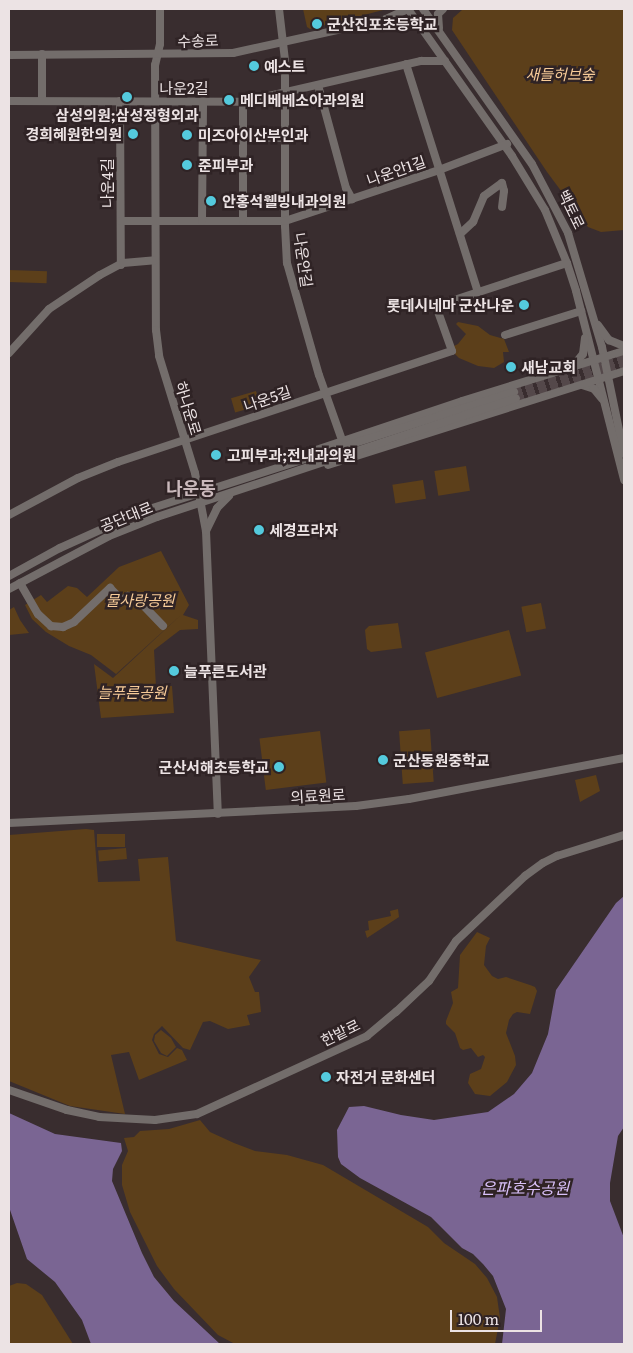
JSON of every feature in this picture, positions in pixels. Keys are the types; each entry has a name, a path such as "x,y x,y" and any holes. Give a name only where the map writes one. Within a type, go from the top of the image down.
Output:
{"street":[{"name":"하나운로","path":"160,9 160,44 156,55 154,102 156,330 159,356 185,440 206,531 218,814"},
{"name":"나운안길","path":"280,9 285,68 285,221 291,281 325,393 342,440"},
{"name":"수송로","path":"9,54 156,55 233,53 384,20 410,11 424,9"},
{"name":"백토로","path":"424,9 532,164 568,233 604,357 608,414 624,480"},
{"path":"441,35 437,19 443,9"},
{"name":"백토로","path":"410,11 504,146 545,210 567,263 594,360 604,377 624,454"},
{"path":"42,54 42,100"},
{"name":"나운2길","path":"9,101 243,102 406,64 426,60 445,61"},
{"path":"406,64 438,170"},
{"path":"318,85 346,188 352,199"},
{"name":"나운4길","path":"120,101 120,265"},
{"path":"202,221 203,101"},
{"path":"243,102 243,221"},
{"path":"244,137 286,138"},
{"name":"나운안1길","path":"121,221 285,221 438,170 516,140"},
{"name":"나운안1길","path":"438,170 478,292"},
{"path":"460,234 473,222 484,196 502,183 504,191 502,207"},
{"path":"9,353 49,309 120,265 136,261 155,260"},
{"path":"478,292 567,263"},
{"name":"나운5길","path":"9,515 88,473 452,351 436,306 478,292"},
{"path":"505,335 582,313 584,351 579,360 569,368"},
{"path":"594,318 609,340 624,346"},
{"path":"251,477 342,440 624,350"},
{"path":"206,531 217,508 234,493 624,371"},
{"path":"573,386 585,385 594,389 602,399 608,414"},
{"name":"공단대로","path":"9,576 100,529 198,492 515,395 234,493 157,517 109,536 9,589"},
{"path":"20,582 34,609 51,626 63,627 74,622 110,588 122,600 128,596 138,600 163,626"},
{"name":"의료원로","path":"9,823 356,806 392,802 624,758"},
{"name":"한밭로","path":"9,1090 67,1110 109,1118 155,1120 197,1114 367,1036 396,1012 428,981 456,941 525,876 557,856 624,835"}],"green space":[{"path":"303,9 387,9 310,29 307,27"},
{"name":"새들허브숲","path":"624,9 624,230 601,232 588,227 547,172 452,30 453,18 462,10"},
{"path":"9,270 47,271 47,283 9,282"},
{"path":"458,322 478,326 490,335 504,339 509,352 503,352 504,362 494,368 478,366 459,358 454,353 454,346 466,334 456,324"},
{"path":"256,391 260,405 235,413 231,398"},
{"path":"466,466 470,491 438,496 434,471"},
{"path":"423,480 426,499 395,504 392,485"},
{"name":"물사랑공원","path":"161,551 189,605 183,615 198,620 198,629 180,630 154,650 156,687 172,686 174,713 101,718 94,664 113,678 182,614 116,674 91,655 69,646 46,632 32,619 25,605 41,595 47,602 68,586 77,588 87,597 119,567"},
{"path":"541,603 546,629 526,632 521,607"},
{"path":"14,607 29,633 9,635 9,610"},
{"path":"398,623 402,648 371,652 367,649 365,630 369,626"},
{"path":"509,630 521,675 437,698 425,653"},
{"path":"430,729 434,782 403,784 399,731"},
{"path":"320,731 326,783 266,790 259,738"},
{"path":"596,775 600,791 580,802 575,780"},
{"path":"94,830 98,882 140,881 138,859 168,857 176,941 261,960 249,977 255,992 259,992 261,1012 247,1015 250,1025 228,1029 210,1021 203,1022 190,1050 183,1048 162,1026 154,1034 152,1040 159,1054 168,1057 177,1048 182,1050 187,1060 139,1080 129,1052 111,1055 125,1114 70,1106 9,1081 9,835"},
{"path":"97,834 125,834 125,847 97,847"},
{"path":"126,848 127,859 99,861 98,850"},
{"path":"398,909 399,917 367,938 365,931 369,930 368,921 391,916 390,911"},
{"path":"477,932 490,938 486,946 484,965 492,976 498,979 506,977 530,985 535,987 537,991 530,1014 517,1012 509,1020 506,1033 515,1056 516,1065 507,1082 490,1096 475,1094 468,1083 470,1074 481,1069 485,1057 483,1055 478,1057 471,1048 463,1050 460,1048 455,1033 446,1024 453,1003 451,992 458,988 460,955"},
{"path":"161,1030 171,1038 176,1047 167,1056 161,1053 154,1041 155,1035"},
{"path":"200,1120 210,1132 255,1151 287,1155 323,1165 428,1227 444,1243 475,1264 487,1278 497,1297 500,1318 495,1344 235,1344 218,1335 174,1289 157,1266 130,1212 122,1185 122,1165 128,1151 124,1138 134,1137 140,1131 169,1129"},
{"path":"17,1283 26,1284 42,1295 73,1344 9,1344 9,1286"}],"water":[{"name":"은파호수공원","path":"624,896 624,1127 618,1136 610,1183 610,1201 624,1238 624,1344 502,1344 506,1309 493,1276 473,1254 462,1248 431,1217 360,1178 341,1164 338,1157 337,1130 349,1107 364,1106 401,1115 434,1120 488,1112 514,1094 532,1073 548,1034 556,990 616,903"},
{"path":"9,1113 55,1134 121,1143 122,1151 113,1169 112,1181 142,1253 154,1277 174,1301 220,1344 91,1344 82,1320 55,1282 27,1259 9,1207"}],"tunnel":[{"path":"514,392 624,358"},
{"path":"516,398 624,365"}],"place":[{"name":"군산진포초등학교","path":"317,24"},
{"name":"예스트","path":"254,66"},
{"name":"삼성의원;삼성정형외과","path":"127,97"},
{"name":"메디베베소아과의원","path":"229,100"},
{"name":"경희혜원한의원","path":"133,134"},
{"name":"미즈아이산부인과","path":"187,135"},
{"name":"준피부과","path":"187,165"},
{"name":"안홍석웰빙내과의원","path":"211,201"},
{"name":"롯데시네마 군산나운","path":"524,305"},
{"name":"새남교회","path":"511,367"},
{"name":"고피부과;전내과의원","path":"216,455"},
{"name":"세경프라자","path":"259,530"},
{"name":"늘푸른도서관","path":"174,671"},
{"name":"군산동원중학교","path":"383,760"},
{"name":"군산서해초등학교","path":"279,767"},
{"name":"자전거 문화센터","path":"326,1077"}],"district":[{"name":"나운동","path":"191,488"}],"park label":[{"name":"늘푸른공원","path":"132,692"}]}
